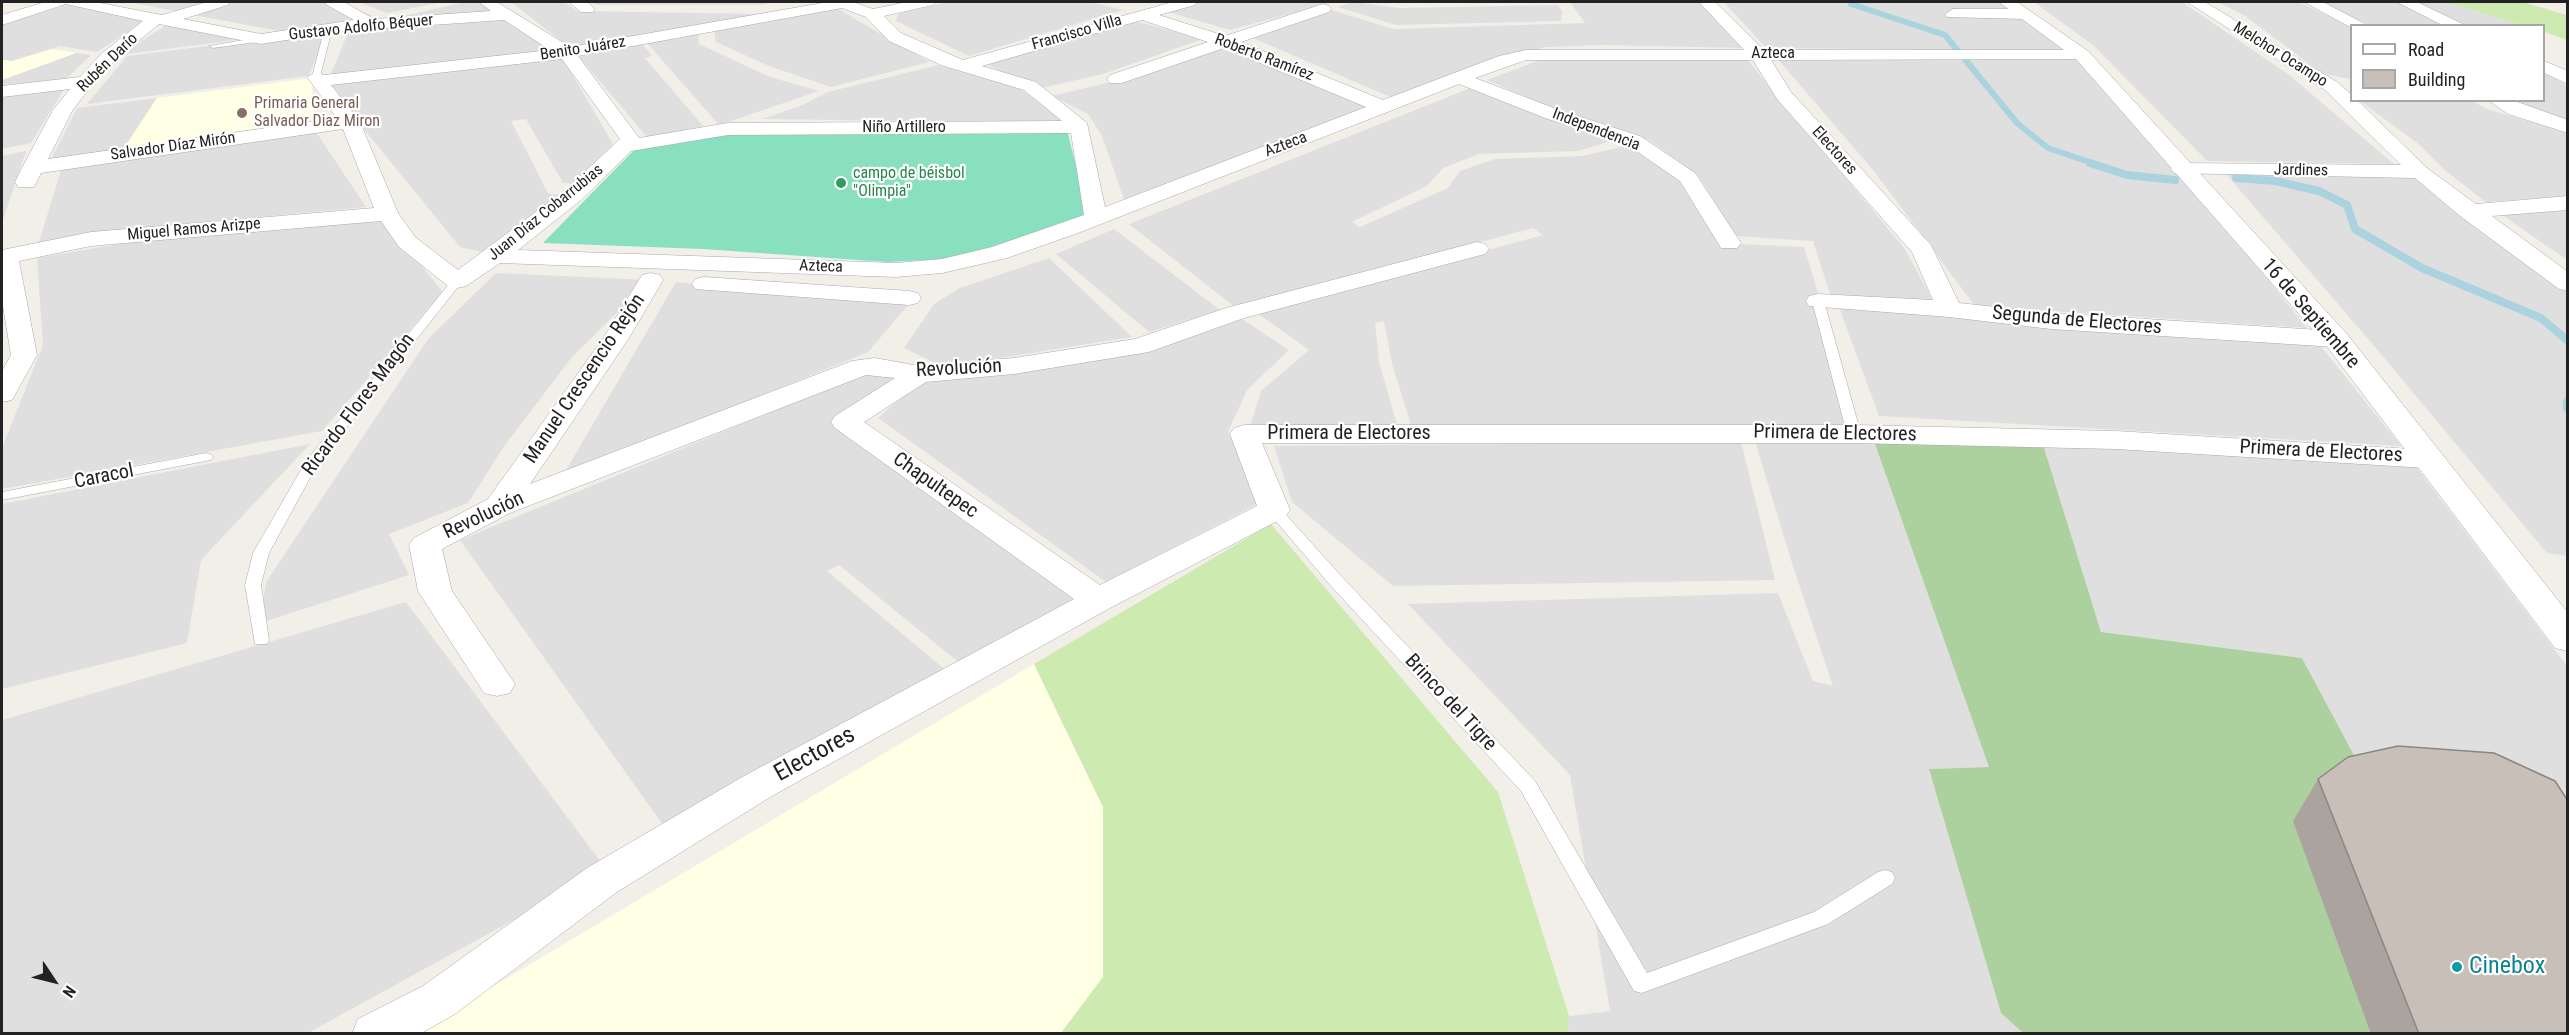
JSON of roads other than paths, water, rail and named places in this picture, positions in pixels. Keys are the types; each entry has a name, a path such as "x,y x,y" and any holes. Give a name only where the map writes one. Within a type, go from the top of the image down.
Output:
{"street":[{"path":"2,20 60,2"},
{"path":"73,2 261,39"},
{"path":"159,19 222,2"},
{"path":"333,2 367,21"},
{"path":"487,2 567,53 631,140 625,146"},
{"path":"752,13 810,2"},
{"path":"843,2 872,14 895,37 947,61 1030,86 1080,127 1096,218"},
{"name":"Benito Juárez","path":"317,79 567,53 843,2"},
{"path":"872,14 927,2"},
{"name":"Francisco Villa","path":"965,65 1189,2"},
{"name":"Electores","path":"1707,2 1758,54 1784,95 1923,250 1949,309"},
{"name":"Melchor Ocampo","path":"2195,2 2331,86 2420,172 2468,211 2568,284"},
{"path":"2312,2 2357,24"},
{"path":"2404,2 2454,24"},
{"path":"336,28 440,4"},
{"name":"16 de Septiembre","path":"1953,14 2016,8 2082,55 2181,169 2336,339 2426,459 2568,639"},
{"path":"1116,79 1222,41 1323,9"},
{"name":"Gustavo Adolfo Béquer","path":"261,39 336,28 509,15"},
{"name":"Roberto Ramírez","path":"1142,15 1222,41 1383,107"},
{"name":"Rubén Darío","path":"29,176 63,110 84,82 108,57 159,19"},
{"name":"Azteca","path":"495,255 896,270 942,266 999,253 1096,218 1459,78 1526,55 2082,55"},
{"path":"2545,66 2568,78"},
{"name":"Independencia","path":"1459,78 1552,114 1633,140 1688,177 1729,243"},
{"path":"317,79 350,122 387,214 407,242 464,276"},
{"path":"2,91 84,82"},
{"path":"2331,86 2350,86"},
{"path":"2501,102 2515,110 2568,127"},
{"name":"Salvador Díaz Mirón","path":"29,176 350,122"},
{"name":"Niño Artillero","path":"625,146 728,129 1080,127"},
{"name":"Juan Díaz Cobarrubias","path":"464,276 573,195 625,146"},
{"name":"Jardines","path":"2181,169 2420,172"},
{"path":"2468,211 2568,203"},
{"name":"Miguel Ramos Arizpe","path":"4,257 91,239 387,214"},
{"name":"Revolución","path":"497,684 435,591 425,545 499,506 862,368 875,366 919,374 1014,366 1140,346 1235,312 1478,249"},
{"path":"2,394 24,356 4,257"},
{"name":"Azteca","path":"464,276 651,280 909,298"},
{"name":"Manuel Crescencio Rejón","path":"499,506 616,338 651,280"},
{"name":"Segunda de Electores","path":"1818,301 1949,309 2051,321 2336,339"},
{"name":"Chapultepec","path":"919,374 845,422 1098,600"},
{"name":"Primera de Electores","path":"1244,434 1854,434 2116,440 2426,459"},
{"name":"Brinco del Tigre","path":"1244,434 1274,510"},
{"name":"Electores","path":"375,1034 439,1000 602,880 758,786 1098,600 1274,510"}],"lane":[{"path":"317,79 336,28"},
{"name":"Gustavo Adolfo Béquer","path":"213,46 261,39"},
{"name":"Ricardo Flores Magón","path":"261,640 253,585 261,553 311,464 464,276"},
{"path":"1818,301 1854,434"},
{"name":"Caracol","path":"2,496 206,457"},
{"name":"Brinco del Tigre","path":"1274,510 1337,582 1528,786 1642,984 1821,918 1885,878"}],"waterway":[{"path":"1857,2 1851,4 1945,35 2017,123 2048,148 2095,164"},
{"path":"2090,163 2127,175 2175,180"},
{"path":"2236,178 2275,181 2319,191 2347,205 2355,229 2422,268 2541,318 2568,341"},
{"path":"2568,402 2568,408"}],"place":[{"name":"Primaria General Salvador Diaz Miron","path":"242,113"},
{"name":"campo de béisbol \"Olimpia\"","path":"841,183"},
{"name":"Cinebox","path":"2457,967"}]}
